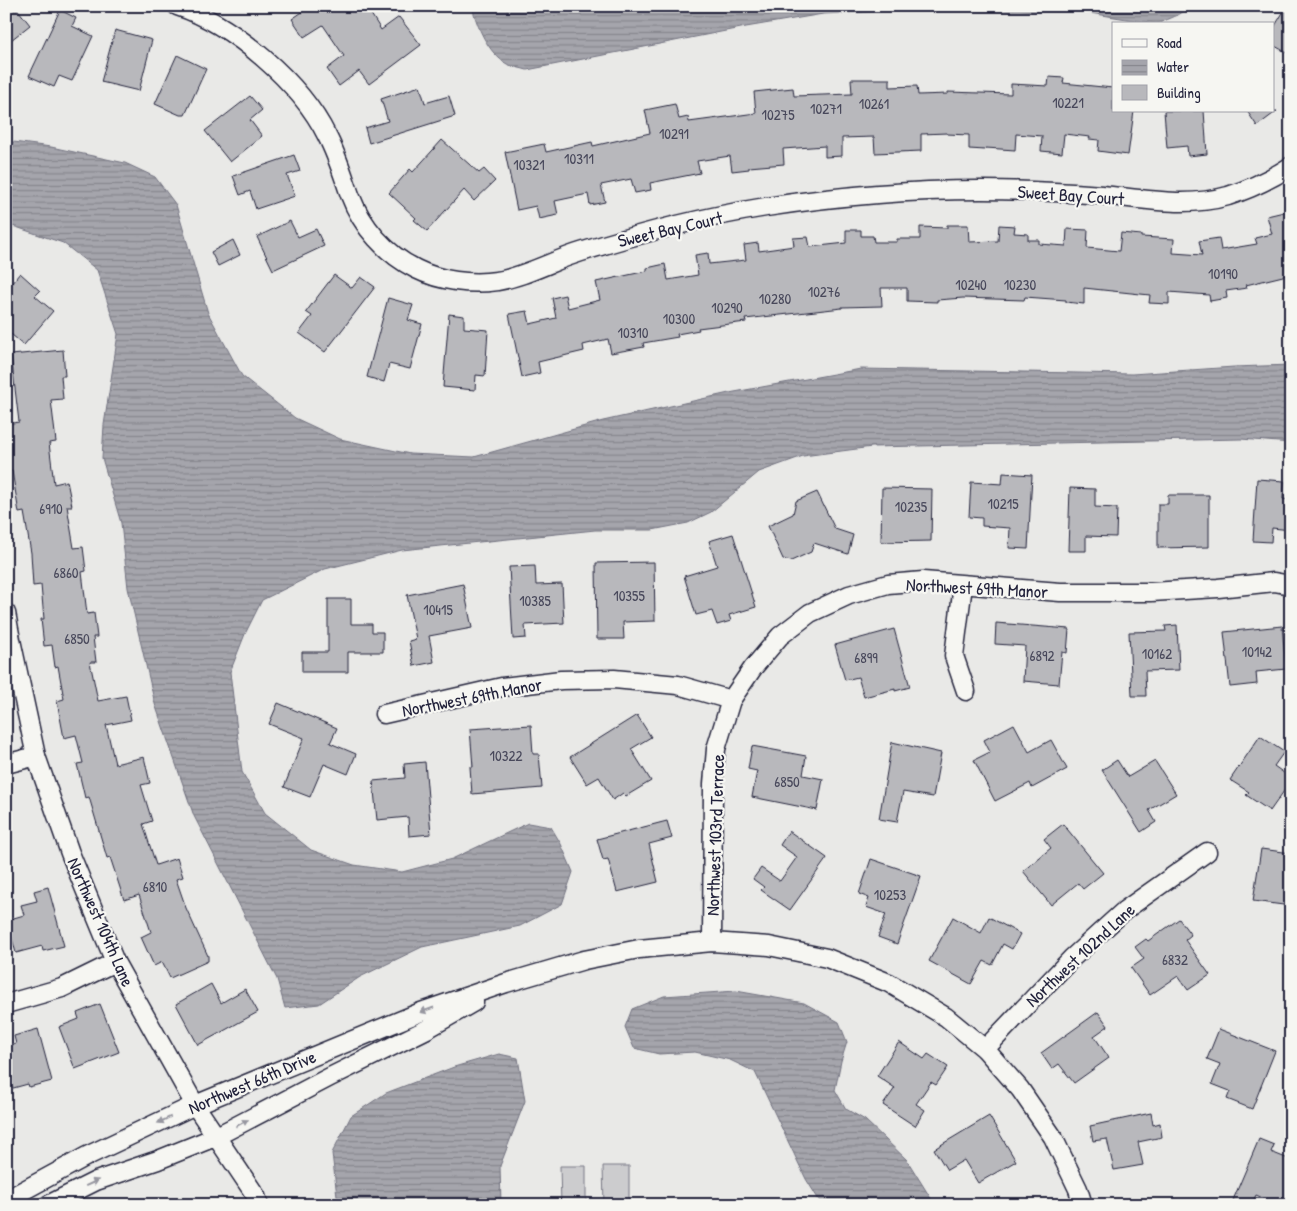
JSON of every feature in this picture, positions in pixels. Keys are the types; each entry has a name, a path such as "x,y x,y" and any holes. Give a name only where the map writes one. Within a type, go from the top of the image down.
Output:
{"street":[{"name":"Sweet Bay Court","path":"177,6 218,24 251,48 282,75 308,105 326,133 341,166 351,198 376,239 393,255 409,265 442,278 471,282 499,281 578,252 628,238 765,208 820,200 897,191 983,190 1052,192 1151,201 1188,202 1226,196 1269,180 1291,166"},
{"name":"Northwest 69th Manor","path":"384,714 502,687 560,680 614,679 678,685 731,700 753,668 780,636 810,613 850,595 888,584 923,581 1060,592 1151,592 1274,582 1291,585"},
{"path":"963,585 954,656 966,691"},
{"name":"Northwest 104th Lane","path":"6,613 10,640 36,756 70,853 114,962 195,1105 256,1196 259,1205"},
{"name":"Northwest 103rd Terrace","path":"712,942 713,784 716,750 731,700"},
{"path":"6,764 36,756"},
{"name":"Northwest 102nd Lane","path":"985,1049 1072,958 1125,910 1207,852"},
{"name":"Northwest 66th Drive","path":"6,1200 87,1156 195,1105 421,1012 506,983 602,957 639,950 712,942 769,946 827,958 889,983 946,1018 985,1049 1020,1089 1053,1137 1078,1189 1083,1205"},
{"path":"6,1004 62,988 114,962"},
{"name":"Northwest 66th Drive","path":"48,1205 96,1181 158,1160 215,1137 427,1029 506,983"}],"shaded area":[{"path":"560,1166 586,1166 586,1205 561,1205"},
{"path":"603,1166 629,1166 629,1205 604,1205"}],"water":[{"path":"472,6 1192,6 1162,22 1145,22 1084,12 1020,10 884,11 823,14 746,27 527,70 507,64 500,59 484,39"},
{"path":"6,141 51,147 125,163 155,177 176,205 208,313 242,376 295,418 340,439 410,454 474,457 603,421 729,393 861,369 1132,374 1291,365 1291,443 1241,439 872,447 803,456 759,472 711,512 688,523 652,530 595,530 402,550 325,569 262,600 245,634 230,672 242,772 265,813 311,850 354,865 402,872 452,859 528,823 551,827 561,844 573,872 562,904 520,926 422,947 360,977 319,1004 285,1008 277,979 194,816 155,704 128,588 121,523 102,458 104,425 118,334 97,270 63,243 6,225"},
{"path":"736,991 804,1003 839,1022 847,1042 835,1090 846,1109 865,1120 907,1160 935,1205 822,1205 806,1179 755,1072 730,1060 695,1052 659,1054 634,1048 625,1027 632,1009 664,996"},
{"path":"499,1054 518,1058 525,1101 500,1166 501,1205 338,1205 332,1153 351,1116 386,1093 454,1067"}],"building":[{"path":"6,6 15,6 30,25 6,44"},
{"path":"311,6 366,6 381,30 399,17 421,45 369,84 359,71 339,86 327,69 344,56 323,25 304,37 292,19"},
{"path":"1287,6 1291,6 1291,55 1274,46 1274,27"},
{"path":"60,10 76,18 72,26 93,36 72,81 59,76 54,87 29,76"},
{"path":"115,30 152,40 139,91 101,82"},
{"path":"177,55 206,69 185,115 180,115 155,104"},
{"path":"1049,77 1064,78 1063,83 1112,88 1112,112 1134,112 1128,155 1098,151 1099,140 1064,134 1062,153 1041,151 1042,136 1016,134 1015,150 969,149 969,135 947,133 921,134 921,151 875,153 874,137 842,138 842,156 825,157 825,146 783,149 784,164 749,167 749,169 732,171 730,156 697,161 700,173 650,183 651,190 635,193 631,179 601,185 605,202 590,205 588,194 555,201 558,215 539,219 536,206 517,210 505,152 544,144 546,152 592,142 593,146 650,133 645,110 675,104 679,119 688,117 689,122 756,113 754,92 793,88 794,96 852,94 851,79 890,79 890,87 917,86 918,95 948,94 948,92 1011,94 1011,84 1048,86"},
{"path":"420,86 425,103 449,96 455,116 369,143 365,128 388,121 381,99"},
{"path":"250,96 262,110 250,120 262,136 230,162 205,131"},
{"path":"1277,111 1257,126 1248,112"},
{"path":"1164,112 1204,112 1207,154 1188,156 1187,146 1167,148"},
{"path":"442,140 479,173 484,169 495,181 474,201 464,190 427,231 389,193 410,169 413,172"},
{"path":"294,155 300,171 287,175 295,196 256,209 250,191 240,195 233,176"},
{"path":"1288,211 1291,220 1291,274 1246,285 1247,288 1226,291 1227,298 1210,301 1209,295 1169,292 1169,304 1149,303 1150,295 1084,288 1084,304 1066,302 1066,300 1025,297 1024,300 963,298 937,300 937,302 907,301 907,288 881,288 882,306 842,307 745,319 746,322 698,328 699,330 677,334 678,337 643,343 644,347 611,353 608,339 583,345 584,351 538,362 540,373 522,377 509,314 527,311 530,324 556,318 552,298 565,295 568,308 600,300 596,282 647,271 647,268 665,264 668,280 698,275 695,255 708,253 709,264 746,260 744,245 758,243 759,251 794,246 793,238 808,237 810,247 846,243 846,230 861,230 861,236 873,236 874,242 897,242 897,239 920,239 920,227 947,228 947,225 968,225 969,242 998,241 999,225 1015,226 1014,233 1028,234 1028,240 1039,240 1039,244 1066,246 1067,229 1088,230 1087,248 1119,251 1121,233 1141,235 1141,237 1174,239 1173,253 1202,255 1199,241 1219,238 1221,250 1257,244 1255,238 1272,234 1267,216"},
{"path":"290,221 298,237 316,229 324,246 273,270 257,237"},
{"path":"233,240 240,255 218,266 211,252"},
{"path":"20,273 40,291 35,296 53,311 24,345 6,330 6,290"},
{"path":"334,275 352,288 361,277 375,287 325,352 299,333 312,316 306,312"},
{"path":"388,298 413,305 408,320 422,324 410,369 389,364 384,382 367,377"},
{"path":"449,314 464,316 464,328 488,330 485,376 476,375 475,390 443,387"},
{"path":"63,350 65,376 61,376 63,399 51,400 56,442 49,443 54,484 67,481 72,506 67,506 74,548 83,547 86,571 82,572 87,614 94,613 97,637 93,637 96,662 90,662 98,701 126,696 131,720 106,725 115,764 144,757 150,783 141,785 152,821 143,824 156,865 177,858 183,877 176,879 186,908 208,956 208,961 170,978 162,962 154,966 141,937 151,932 139,895 124,900 110,857 107,858 89,797 85,798 77,764 83,763 76,735 64,738 57,701 64,699 58,666 55,667 52,645 44,646 41,619 44,619 41,585 33,586 31,553 24,512 19,513 12,471 9,471 6,452 6,424 19,422 11,355"},
{"path":"1003,473 1032,475 1028,549 1009,548 1010,528 982,526 982,518 969,517 971,482 1002,484"},
{"path":"1257,479 1284,481 1283,499 1291,500 1291,530 1272,528 1271,542 1253,541"},
{"path":"882,488 932,489 931,541 881,542"},
{"path":"1070,488 1095,489 1095,507 1117,508 1116,537 1086,536 1086,551 1068,551"},
{"path":"817,492 835,529 853,535 848,554 814,543 811,552 791,561 783,559 768,526 793,514 796,501"},
{"path":"1168,495 1209,495 1209,547 1158,548 1158,504 1168,504"},
{"path":"733,534 756,607 729,615 731,621 717,625 712,611 696,615 684,576 717,566 709,541"},
{"path":"654,562 655,621 623,622 624,639 597,639 596,563"},
{"path":"535,566 536,585 562,584 564,623 525,625 526,638 513,639 509,567"},
{"path":"463,584 472,628 429,636 434,662 414,666 409,641 416,639 407,595"},
{"path":"328,599 351,599 351,624 372,624 372,632 383,632 383,652 348,652 348,672 302,672 302,652 328,652"},
{"path":"996,623 1069,629 1067,653 1062,652 1059,684 1023,681 1025,646 995,644"},
{"path":"1177,625 1179,670 1145,671 1146,696 1132,696 1129,632 1166,631 1165,626"},
{"path":"1282,626 1286,669 1256,672 1257,684 1230,687 1224,632"},
{"path":"894,629 910,687 864,697 858,677 845,680 835,645"},
{"path":"278,703 337,728 330,743 356,754 348,774 324,764 310,797 284,787 304,738 269,724"},
{"path":"637,715 651,737 631,749 651,781 626,796 623,793 613,800 599,777 587,784 570,757"},
{"path":"1014,724 1029,752 1051,740 1067,769 1032,788 1030,783 995,801 974,760 990,752 984,740"},
{"path":"531,725 533,754 539,754 542,788 472,794 470,767 473,767 470,729"},
{"path":"1260,736 1284,752 1274,766 1291,778 1291,781 1270,811 1246,795 1249,792 1230,780"},
{"path":"892,742 941,753 933,797 903,792 897,822 879,819"},
{"path":"752,746 806,756 803,775 823,779 817,810 752,797 757,771 748,769"},
{"path":"1117,760 1128,777 1155,761 1176,794 1149,810 1156,822 1141,832 1102,770"},
{"path":"425,762 431,834 409,836 408,817 377,820 373,781 405,778 404,764"},
{"path":"667,821 672,838 649,844 658,882 617,892 608,859 603,860 597,839"},
{"path":"1063,824 1103,873 1083,889 1078,883 1051,905 1023,871 1051,848 1044,839"},
{"path":"789,831 827,858 790,910 761,890 764,887 753,879 761,868 780,881 797,857 780,845"},
{"path":"1261,849 1291,853 1291,906 1253,901"},
{"path":"871,859 921,876 897,944 878,937 886,914 866,907 869,898 859,894"},
{"path":"48,887 64,946 43,951 42,946 16,953 7,920 24,915 21,905 37,901 34,891"},
{"path":"953,917 981,933 989,917 1020,934 1012,949 1003,944 992,965 984,961 971,984 929,961"},
{"path":"1179,919 1191,935 1185,940 1210,975 1188,990 1178,976 1150,995 1131,968 1144,959 1135,947 1146,939 1148,941"},
{"path":"211,984 221,1003 245,989 258,1012 198,1045 176,1004"},
{"path":"100,1004 119,1052 75,1069 59,1027 79,1019 77,1013"},
{"path":"1098,1012 1108,1026 1094,1036 1109,1058 1074,1083 1059,1064 1052,1069 1041,1053"},
{"path":"38,1029 52,1081 29,1087 28,1084 6,1090 6,1046 16,1044 14,1036"},
{"path":"1219,1029 1275,1051 1252,1109 1227,1099 1230,1091 1212,1084 1220,1064 1207,1059"},
{"path":"899,1042 924,1059 928,1054 948,1067 936,1085 931,1082 916,1104 925,1110 915,1126 883,1105 895,1088 877,1076"},
{"path":"1151,1113 1153,1125 1160,1123 1162,1137 1138,1142 1143,1165 1114,1170 1107,1139 1093,1141 1090,1126"},
{"path":"989,1116 1016,1161 978,1183 964,1160 947,1170 934,1149"},
{"path":"1259,1139 1274,1145 1271,1152 1291,1160 1291,1205 1279,1205 1256,1195 1251,1205 1244,1205 1233,1200"}]}
